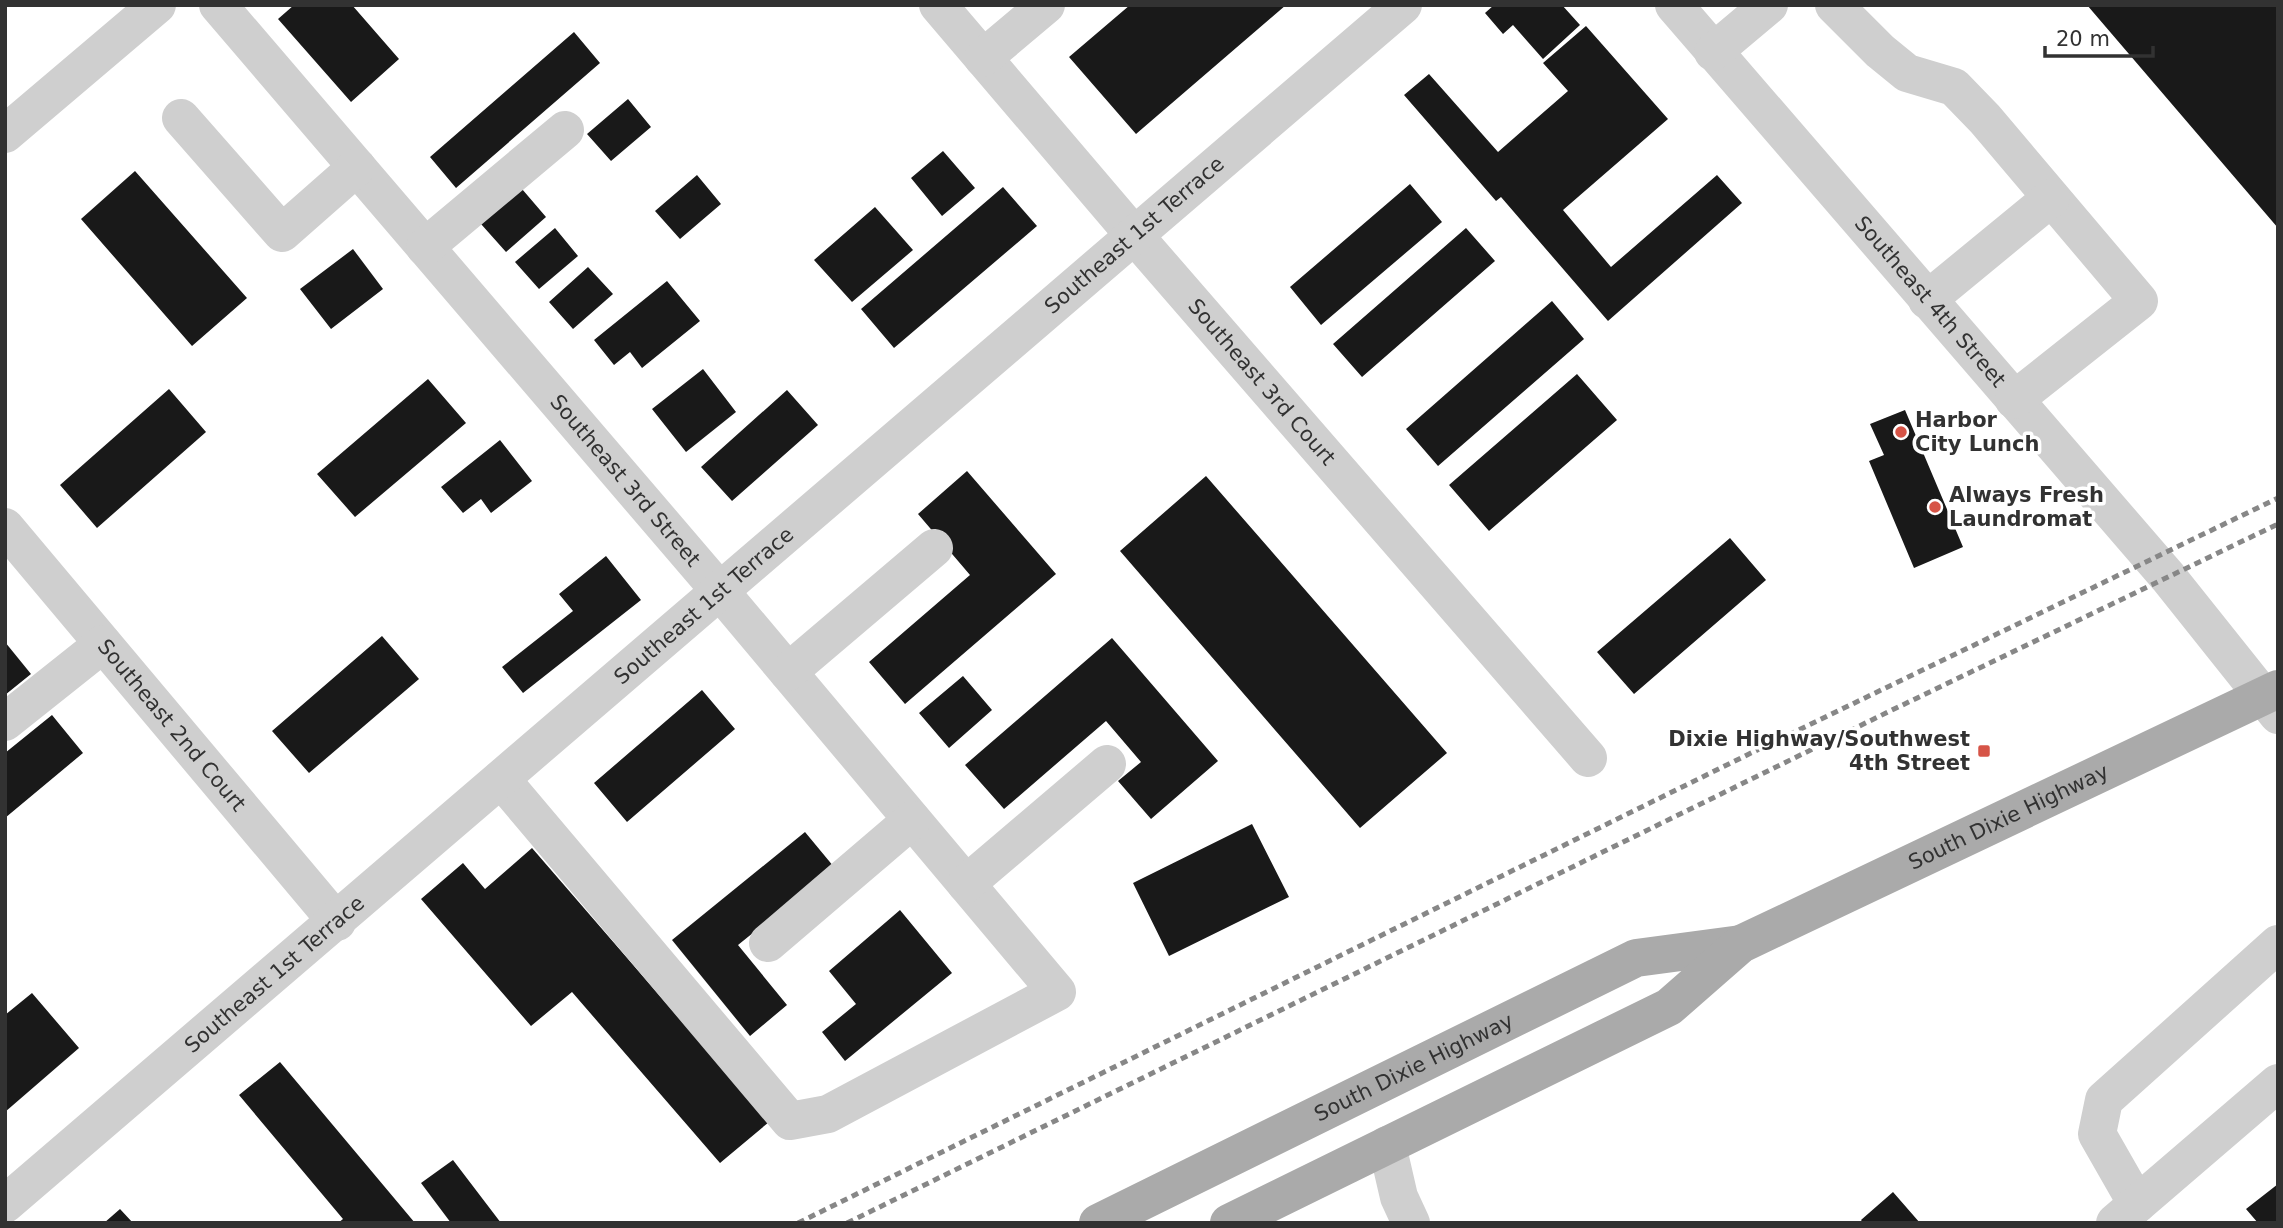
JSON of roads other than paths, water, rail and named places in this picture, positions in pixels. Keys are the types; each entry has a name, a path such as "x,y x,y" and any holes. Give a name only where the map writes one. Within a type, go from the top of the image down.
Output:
{"main road":[{"name":"South Dixie Highway","path":"1229,1223 1670,1007 1741,944 2273,700"},
{"name":"South Dixie Highway","path":"1098,1223 1636,958 1741,944"}],"street":[{"path":"5,134 157,5"},
{"name":"Southeast 3rd Street","path":"218,5 719,590 1058,992 828,1114 790,1121 501,779"},
{"name":"Southeast 3rd Court","path":"938,5 1588,758"},
{"path":"984,58 1046,5"},
{"name":"Southeast 1st Terrace","path":"5,1204 1403,5"},
{"name":"Southeast 4th Street","path":"1674,5 2273,700"},
{"path":"1713,52 1769,5"},
{"path":"1834,5 1880,51 1907,73 1954,87 2138,301 2014,401"},
{"path":"181,118 282,233 357,167"},
{"path":"425,247 565,130"},
{"path":"1927,300 2051,198"},
{"name":"Southeast 2nd Court","path":"5,527 337,922"},
{"path":"788,672 934,548"},
{"path":"5,722 103,644"},
{"path":"966,884 1107,764"},
{"path":"768,943 912,820"},
{"path":"2278,944 2104,1100 2097,1134 2126,1213 2278,1083"},
{"path":"1387,1146 1399,1197 1411,1223"}],"railway":[{"path":"798,1223 1749,754 2278,498"},
{"path":"847,1223 1888,712 2278,524"}],"place":[{"name":"Harbor City Lunch","path":"1901,432"},
{"name":"Always Fresh Laundromat","path":"1935,507"},
{"name":"Dixie Highway/Southwest 4th Street","path":"1984,751"}]}
